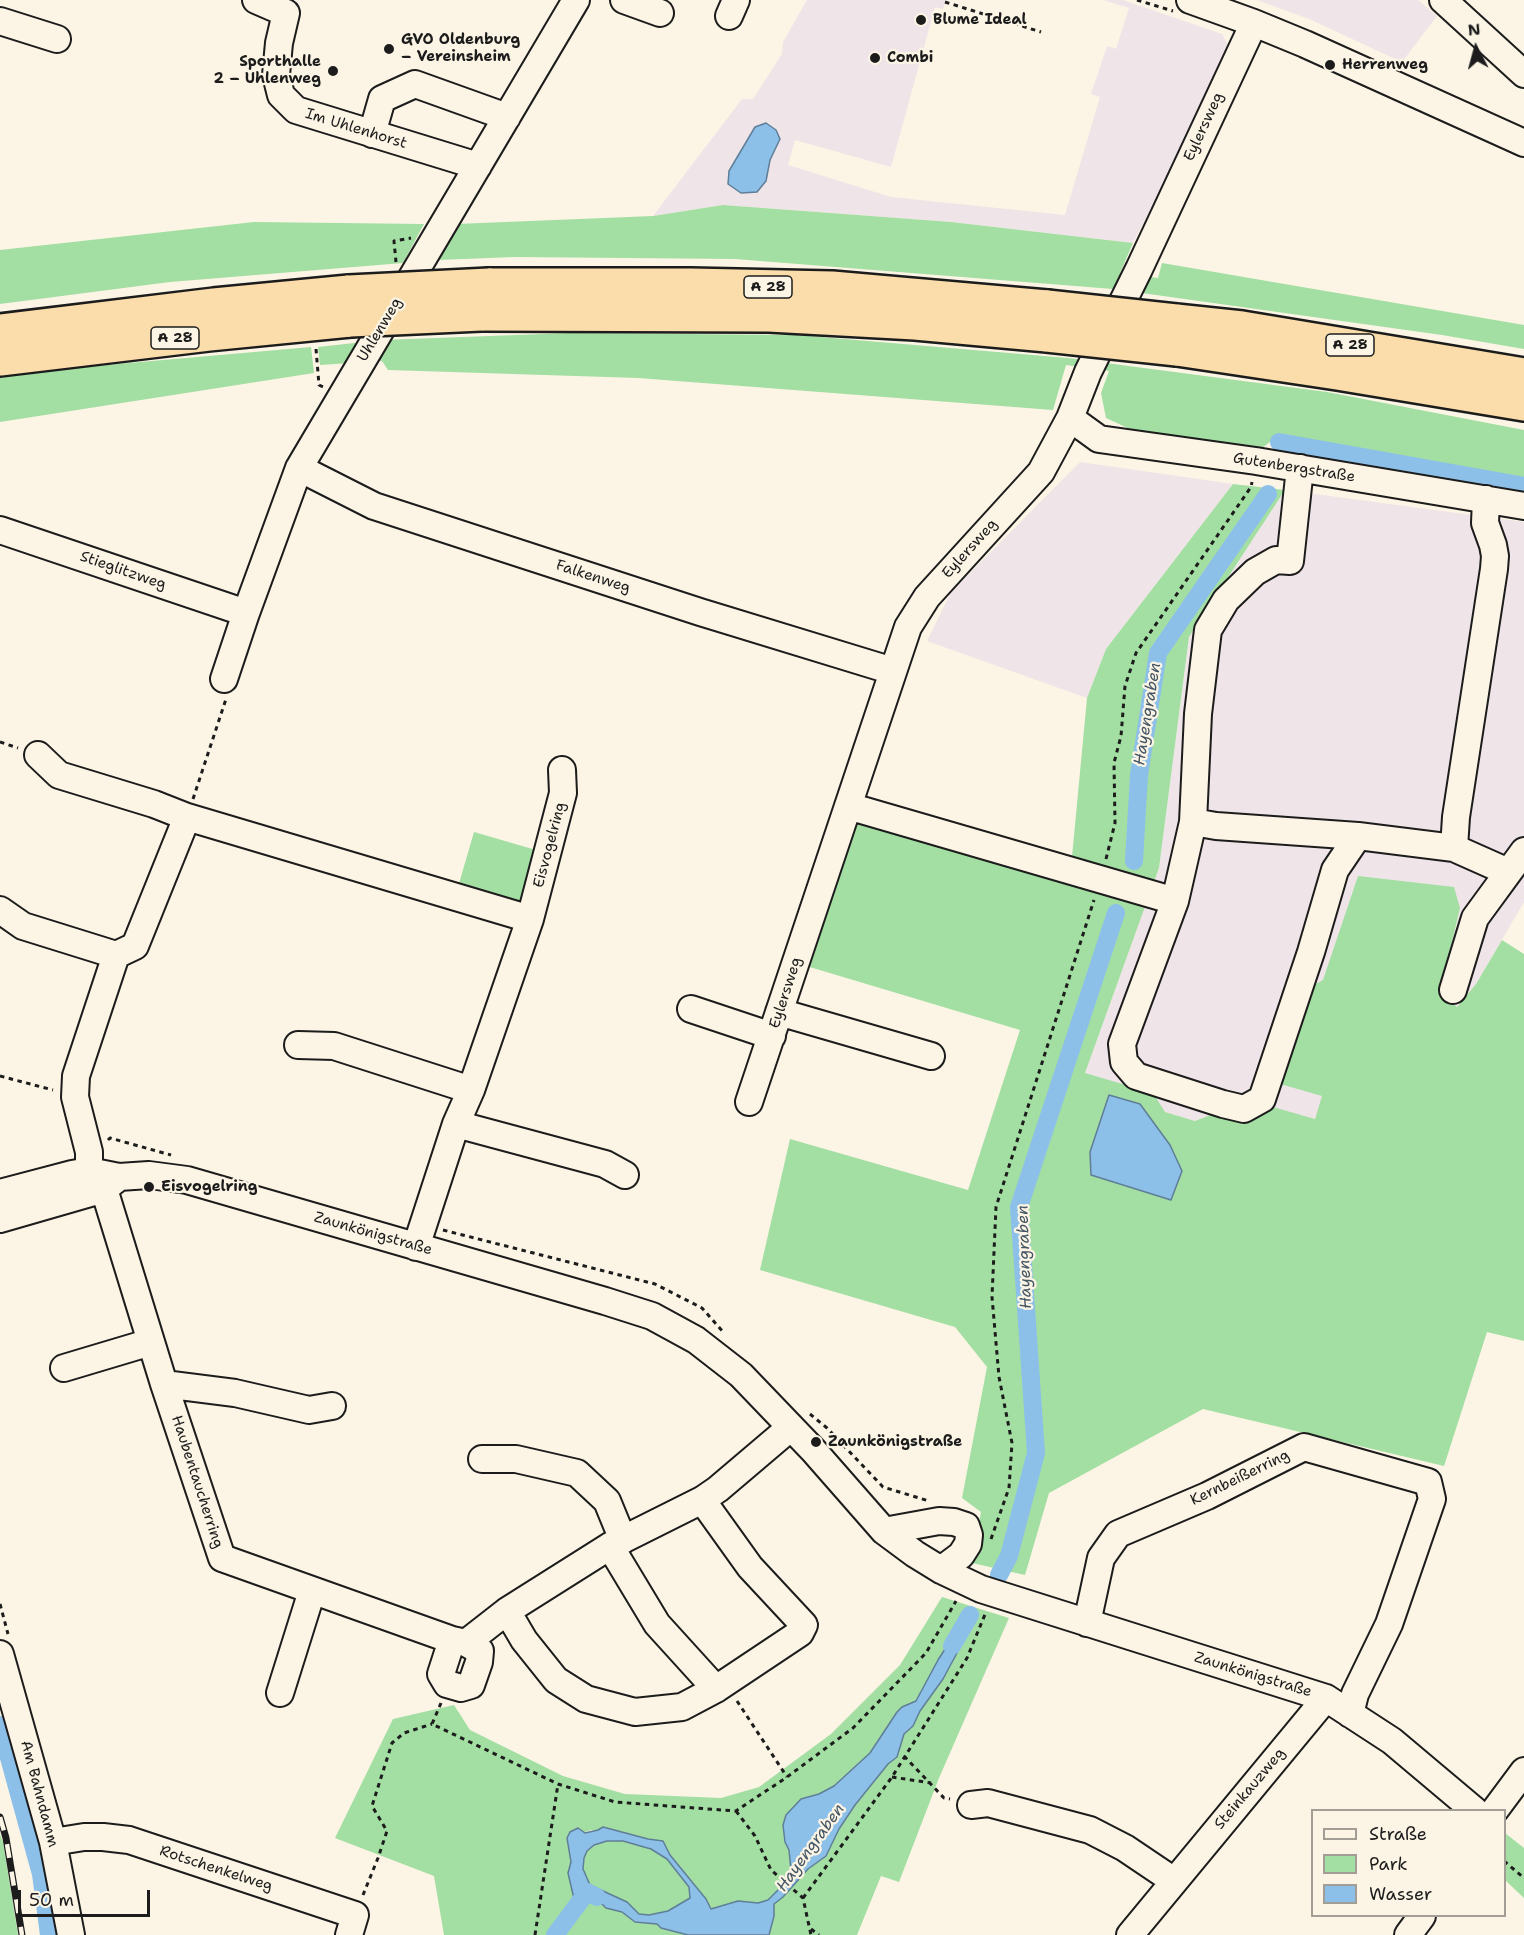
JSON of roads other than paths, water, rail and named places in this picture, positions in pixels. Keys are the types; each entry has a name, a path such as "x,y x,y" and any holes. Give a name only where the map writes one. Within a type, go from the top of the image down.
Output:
{"highway":[{"name":"A 28","path":"0,331 214,305 350,306 691,285 832,288 1047,321 1176,335 1337,373 1524,404"},
{"name":"A 28","path":"0,359 198,335 350,306"},
{"name":"A 28","path":"1176,335 1242,328 1524,375"}],"street":[{"name":"Im Uhlenhorst","path":"256,0 286,13 279,43 276,75 281,95 296,110 478,166"},
{"name":"Uhlenweg","path":"224,679 299,468 576,0"},
{"path":"624,0 660,14"},
{"path":"1190,0 1254,23 1524,143"},
{"path":"1443,0 1524,74"},
{"path":"0,21 57,39"},
{"name":"Eylersweg","path":"749,1102 908,627 927,597 1041,471 1070,418 1088,372 1254,23"},
{"path":"372,134 382,99 415,84 507,117"},
{"name":"Gutenbergstraße","path":"1070,418 1099,439 1256,461 1524,506"},
{"name":"Falkenweg","path":"299,468 374,506 700,612 893,671"},
{"path":"1300,468 1290,561 1276,561 1255,572 1226,600 1208,630 1198,714 1193,822 1175,901 1122,1044 1124,1062 1136,1076 1244,1109 1262,1099 1311,952 1335,870 1358,836"},
{"path":"1454,848 1456,817 1494,569 1493,545 1485,523 1486,500"},
{"name":"Stieglitzweg","path":"0,530 246,613"},
{"path":"38,755 59,775 154,804 188,818 530,919"},
{"name":"Eisvogelring","path":"416,1247 456,1124 471,1090 530,919 563,793 562,770"},
{"path":"848,806 1175,901"},
{"path":"0,910 23,926 116,955 135,946 188,818"},
{"path":"1193,822 1216,826 1358,836 1454,848 1508,872"},
{"path":"1454,990 1474,918 1524,851"},
{"path":"104,1179 89,1152 75,1097 76,1076 116,955"},
{"path":"690,1009 931,1056"},
{"path":"298,1045 334,1046 471,1090"},
{"path":"456,1124 605,1164 625,1175"},
{"name":"Zaunkönigstraße","path":"0,1193 72,1174 104,1179 149,1175 187,1180 652,1316 696,1340 741,1375 884,1531 941,1570 975,1587 1326,1698 1392,1742 1473,1809"},
{"name":"Zaunkönigstraße","path":"0,1219 104,1179"},
{"name":"Haubentaucherring","path":"104,1179 151,1342 222,1558 459,1642"},
{"path":"64,1368 151,1342"},
{"path":"165,1384 235,1393 309,1410 332,1406"},
{"path":"447,1684 441,1674 459,1642 617,1543 702,1500 791,1427"},
{"name":"Kernbeißerring","path":"1087,1623 1101,1558 1118,1534 1207,1496 1304,1447 1428,1482 1432,1499 1389,1624 1355,1694 1350,1714"},
{"path":"482,1459 516,1459 577,1473 607,1501 617,1543 657,1624 720,1686"},
{"path":"507,1611 524,1640 556,1680 586,1699 636,1712 682,1707 720,1686 800,1633 804,1625 750,1567 702,1500"},
{"path":"884,1531 939,1521 966,1526 969,1534 968,1544 961,1556 941,1570"},
{"path":"280,1693 312,1591"},
{"name":"Am Bahndamm","path":"0,1654 53,1842 71,1935"},
{"name":"Steinkauzweg","path":"1130,1935 1326,1698"},
{"path":"1496,1809 1524,1771"},
{"path":"971,1805 988,1803 1090,1830 1125,1848 1174,1881"},
{"name":"Rotschenkelweg","path":"53,1842 84,1837 129,1840 352,1925"},
{"path":"1408,1935 1421,1917"}],"water":[{"path":"766,123 776,130 780,139 770,160 766,181 757,192 741,193 728,184 729,171 755,127"},
{"path":"1109,1095 1140,1104 1170,1145 1182,1171 1171,1200 1091,1175 1090,1152"},
{"path":"961,1624 966,1625 957,1653 913,1726 904,1734 897,1757 888,1764 855,1805 839,1829 826,1856 808,1869 774,1904 774,1916 769,1935 688,1935 661,1928 657,1924 635,1922 622,1912 606,1908 594,1899 587,1903 575,1903 568,1873 571,1862 567,1838 570,1832 578,1828 585,1833 603,1827 663,1841 670,1855 706,1899 711,1909 738,1901 758,1903 768,1900 787,1881 791,1870 783,1825 786,1815 801,1799 819,1794 834,1786 870,1753 897,1712 902,1707 916,1701","holes":["607,1841 623,1841 651,1849 667,1859 689,1887 690,1898 668,1911 649,1915 639,1914 627,1902 590,1885 583,1869 587,1851 594,1845"]}],"waterway":[{"name":"Hayengraben","path":"1279,442 1524,486"},
{"name":"Hayengraben","path":"1134,861 1139,775 1158,653 1268,494"},
{"name":"Hayengraben","path":"999,1575 1009,1556 1036,1453 1019,1207 1116,913"},
{"name":"Hayengraben","path":"952,1646 970,1615"},
{"path":"0,1725 41,1874 49,1935"},
{"name":"Hayengraben","path":"555,1935 587,1892 597,1897"}],"railway":[{"path":"0,1817 6,1838 22,1935"}],"place":[{"name":"Blume Ideal","path":"921,20"},
{"name":"GVO Oldenburg – Vereinsheim","path":"389,49"},
{"name":"Combi","path":"875,58"},
{"name":"Herrenweg","path":"1330,65"},
{"name":"Sporthalle 2 – Uhlenweg","path":"333,71"},
{"name":"Eisvogelring","path":"149,1187"},
{"name":"Zaunkönigstraße","path":"816,1442"}]}
